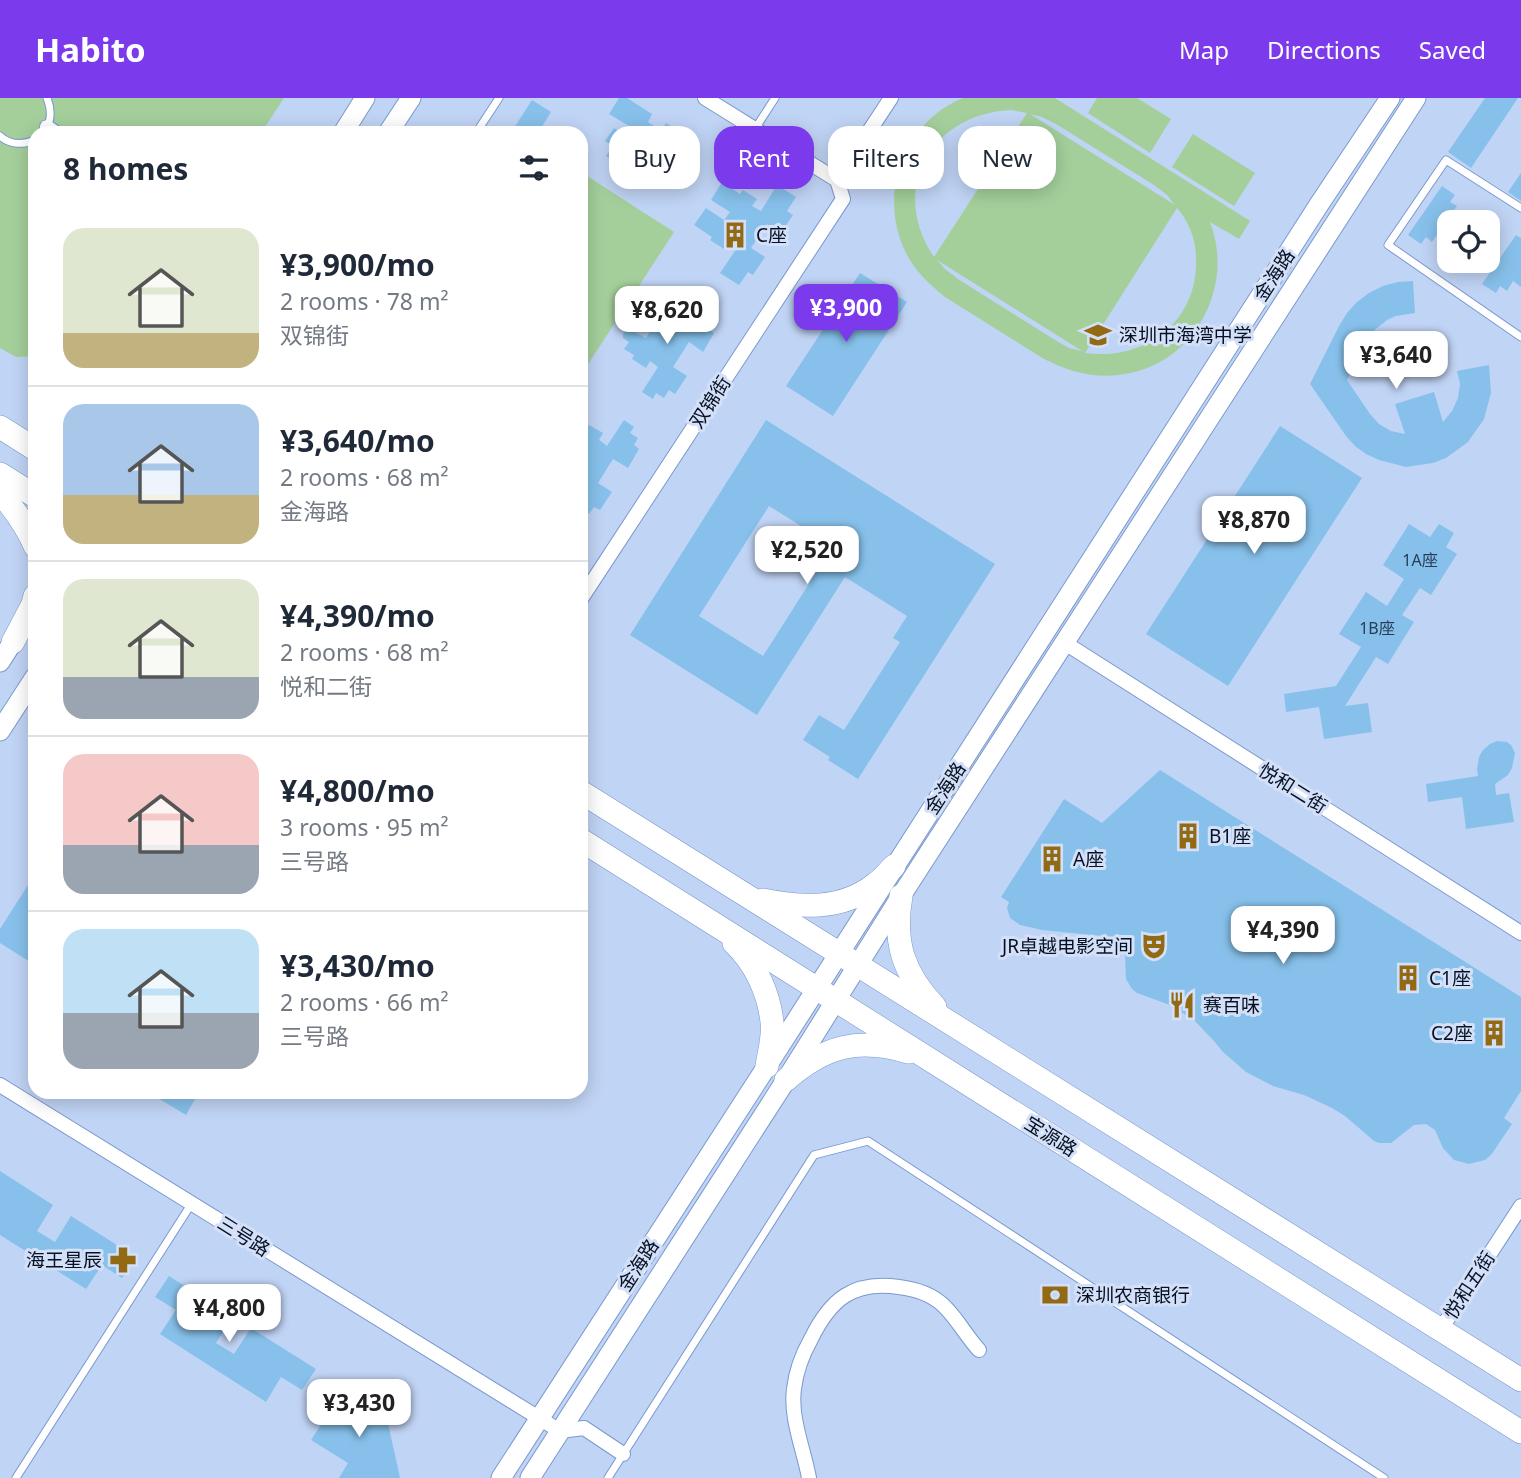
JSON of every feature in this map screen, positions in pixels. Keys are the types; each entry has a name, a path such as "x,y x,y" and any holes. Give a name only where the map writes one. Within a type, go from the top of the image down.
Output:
{"main road":[{"path":"0,426 28,431"},
{"path":"0,426 28,444"},
{"path":"0,474 28,492"},
{"path":"0,492 28,530"},
{"path":"13,642 28,614"},
{"path":"588,796 1521,1380"},
{"name":"宝源路","path":"588,844 1521,1432"},
{"path":"748,896 794,905 834,903 862,893 876,884 894,866"},
{"path":"901,896 899,942 906,965 924,995 952,1025"},
{"path":"717,926 742,951 761,984 772,1023 776,1073 853,1045 879,1045 906,1051 945,1069"}],"street":[{"path":"347,126 365,98"},
{"path":"393,126 411,98"},
{"path":"705,98 750,126"},
{"name":"双锦街","path":"873,126 891,98"},
{"name":"金海路","path":"849,959 894,866 1390,98"},
{"name":"金海路","path":"530,1478 827,993 849,959 901,896 1416,98"},
{"name":"双锦街","path":"588,588 843,199 840,189"},
{"path":"0,662 28,619"},
{"name":"悦和二街","path":"1065,643 1521,933"},
{"path":"0,731 28,688"},
{"name":"金海路","path":"501,1478 539,1418 776,1073"},
{"name":"三号路","path":"0,1085 560,1431"},
{"name":"悦和五街","path":"1441,1329 1521,1206"},
{"path":"810,1478 796,1419 794,1391 800,1360 819,1323 835,1302 849,1293 868,1287 889,1285 918,1290 942,1304 979,1350"},
{"path":"560,1431 584,1428 623,1454"}],"lane":[{"path":"47,98 51,109 49,126"},
{"path":"481,126 499,98"},
{"path":"757,126 775,98"},
{"path":"0,136 14,143 28,142"},
{"path":"1521,208 1446,160 1388,245 1521,337"},
{"path":"608,1478 814,1155 868,1141 1384,1478"},
{"path":"16,1478 192,1203"}],"green space":[{"path":"0,98 284,98 266,126 28,126 28,356 16,357 0,348"},
{"path":"963,98 1055,98 1250,221 1239,239 1210,222 1217,248 1217,273 1212,298 1202,321 1186,341 1167,358 1144,369 1108,376 1080,373 1044,359 945,297 918,271 906,253 898,231 894,208 895,189 916,189 915,206 921,231 934,257 978,189 1056,189 1056,130 1175,205 1154,185 1042,117 1030,114 1049,126 1019,126 1027,113 1011,110 983,115 959,125 944,136 944,126 923,126 942,109","holes":["1177,208 1191,230 1196,257 1195,280 1178,318 1148,343 1107,354 1085,353","937,260 1082,351 1069,348 1055,340 958,279"]},
{"path":"1097,98 1137,98 1171,119 1150,153 1088,113"},
{"path":"1193,134 1255,173 1234,206 1172,167"},
{"path":"588,177 674,232 588,364"}],"building":[{"path":"619,98 627,98 652,114 648,122 654,126 629,126 609,114"},
{"path":"1485,98 1518,98 1471,168 1448,152"},
{"path":"532,100 551,112 542,126 515,126"},
{"path":"1521,173 1521,201 1508,192"},
{"path":"1442,186 1455,195 1450,202 1457,206 1454,210 1437,210 1437,235 1432,242 1426,237 1421,244 1408,235"},
{"name":"C座","path":"718,189 732,189 740,194 743,190 757,199 752,206 761,211 775,189 783,189 796,197 787,211 793,215 781,233 767,224 751,248 765,257 753,275 748,272 739,285 720,273 737,248 728,243 724,249 694,225 706,208 724,220 730,212 711,200"},
{"path":"1516,235 1521,238 1521,287 1513,281 1507,291 1500,286 1496,293 1482,284 1490,273 1500,273 1500,258"},
{"path":"860,273 907,302 833,416 786,386"},
{"path":"1413,281 1415,313 1396,316 1372,332 1347,380 1370,414 1379,424 1391,431 1405,434 1395,404 1434,392 1443,422 1458,398 1460,384 1457,371 1489,365 1491,393 1484,419 1468,442 1446,458 1406,467 1379,460 1355,446 1310,384 1339,326 1357,302 1383,286"},
{"path":"699,304 709,311 705,317 714,322 709,330 714,333 703,352 689,342 673,367 687,376 675,394 669,390 664,398 656,393 653,399 642,392 658,367 650,361 646,368 632,359 634,355 624,349 629,342 623,338 623,334 629,329 646,338 651,330 638,322 635,315 641,310 648,313 652,306 662,313 665,309 678,318 674,324 683,330"},
{"path":"624,420 634,427 630,433 638,438 634,445 639,449 628,468 613,459 598,483 612,492 600,510 594,507 589,514 589,425 603,433 599,440 607,446"},
{"path":"766,420 995,564 858,779 803,740 819,715 844,730 900,642 893,638 907,616 845,577 757,715 630,635","holes":["769,506 833,546 763,656 699,616"]},
{"path":"1280,426 1362,478 1228,686 1146,634"},
{"path":"1409,524 1430,537 1439,524 1454,533 1446,547 1457,554 1431,595 1420,588 1402,615 1414,622 1388,664 1376,657 1345,706 1368,703 1372,732 1324,739 1319,707 1286,712 1284,694 1336,686 1361,647 1339,634 1366,592 1387,606 1404,579 1383,565"},
{"path":"1497,741 1507,742 1515,753 1508,775 1495,784 1496,795 1509,793 1514,822 1466,829 1462,797 1428,802 1426,784 1478,776 1479,757 1483,750"},
{"path":"1160,770 1521,997 1521,1091 1504,1118 1512,1124 1491,1155 1485,1160 1469,1164 1454,1160 1443,1148 1435,1130 1426,1124 1414,1125 1391,1143 1374,1141 1332,1108 1304,1095 1273,1086 1246,1072 1223,1052 1194,1020 1170,1005 1137,993 1126,979 1123,949 1114,940 1102,936 1042,930 1020,925 1010,918 1007,908 1009,902 1001,897 1064,799 1102,823"},
{"path":"28,885 28,961 0,943 0,929"},
{"path":"160,1099 195,1099 186,1115"},
{"path":"0,1171 53,1205 37,1231 55,1242 71,1216 136,1257 122,1278 102,1265 86,1289 0,1235"},
{"path":"169,1276 233,1317 216,1343 234,1354 251,1328 316,1369 302,1390 281,1377 266,1402 160,1334 176,1310 155,1297"},
{"path":"345,1388 386,1414 400,1478 339,1478 348,1463 311,1440"}],"place":[{"name":"C座","path":"735,235"},
{"name":"深圳市海湾中学","path":"1098,335"},
{"name":"B1座","path":"1188,836"},
{"name":"A座","path":"1052,859"},
{"name":"JR卓越电影空间","path":"1154,946"},
{"name":"C1座","path":"1408,978"},
{"name":"赛百味","path":"1182,1005"},
{"name":"C2座","path":"1494,1033"},
{"name":"海王星辰","path":"123,1260"},
{"name":"深圳农商银行","path":"1055,1295"}]}
